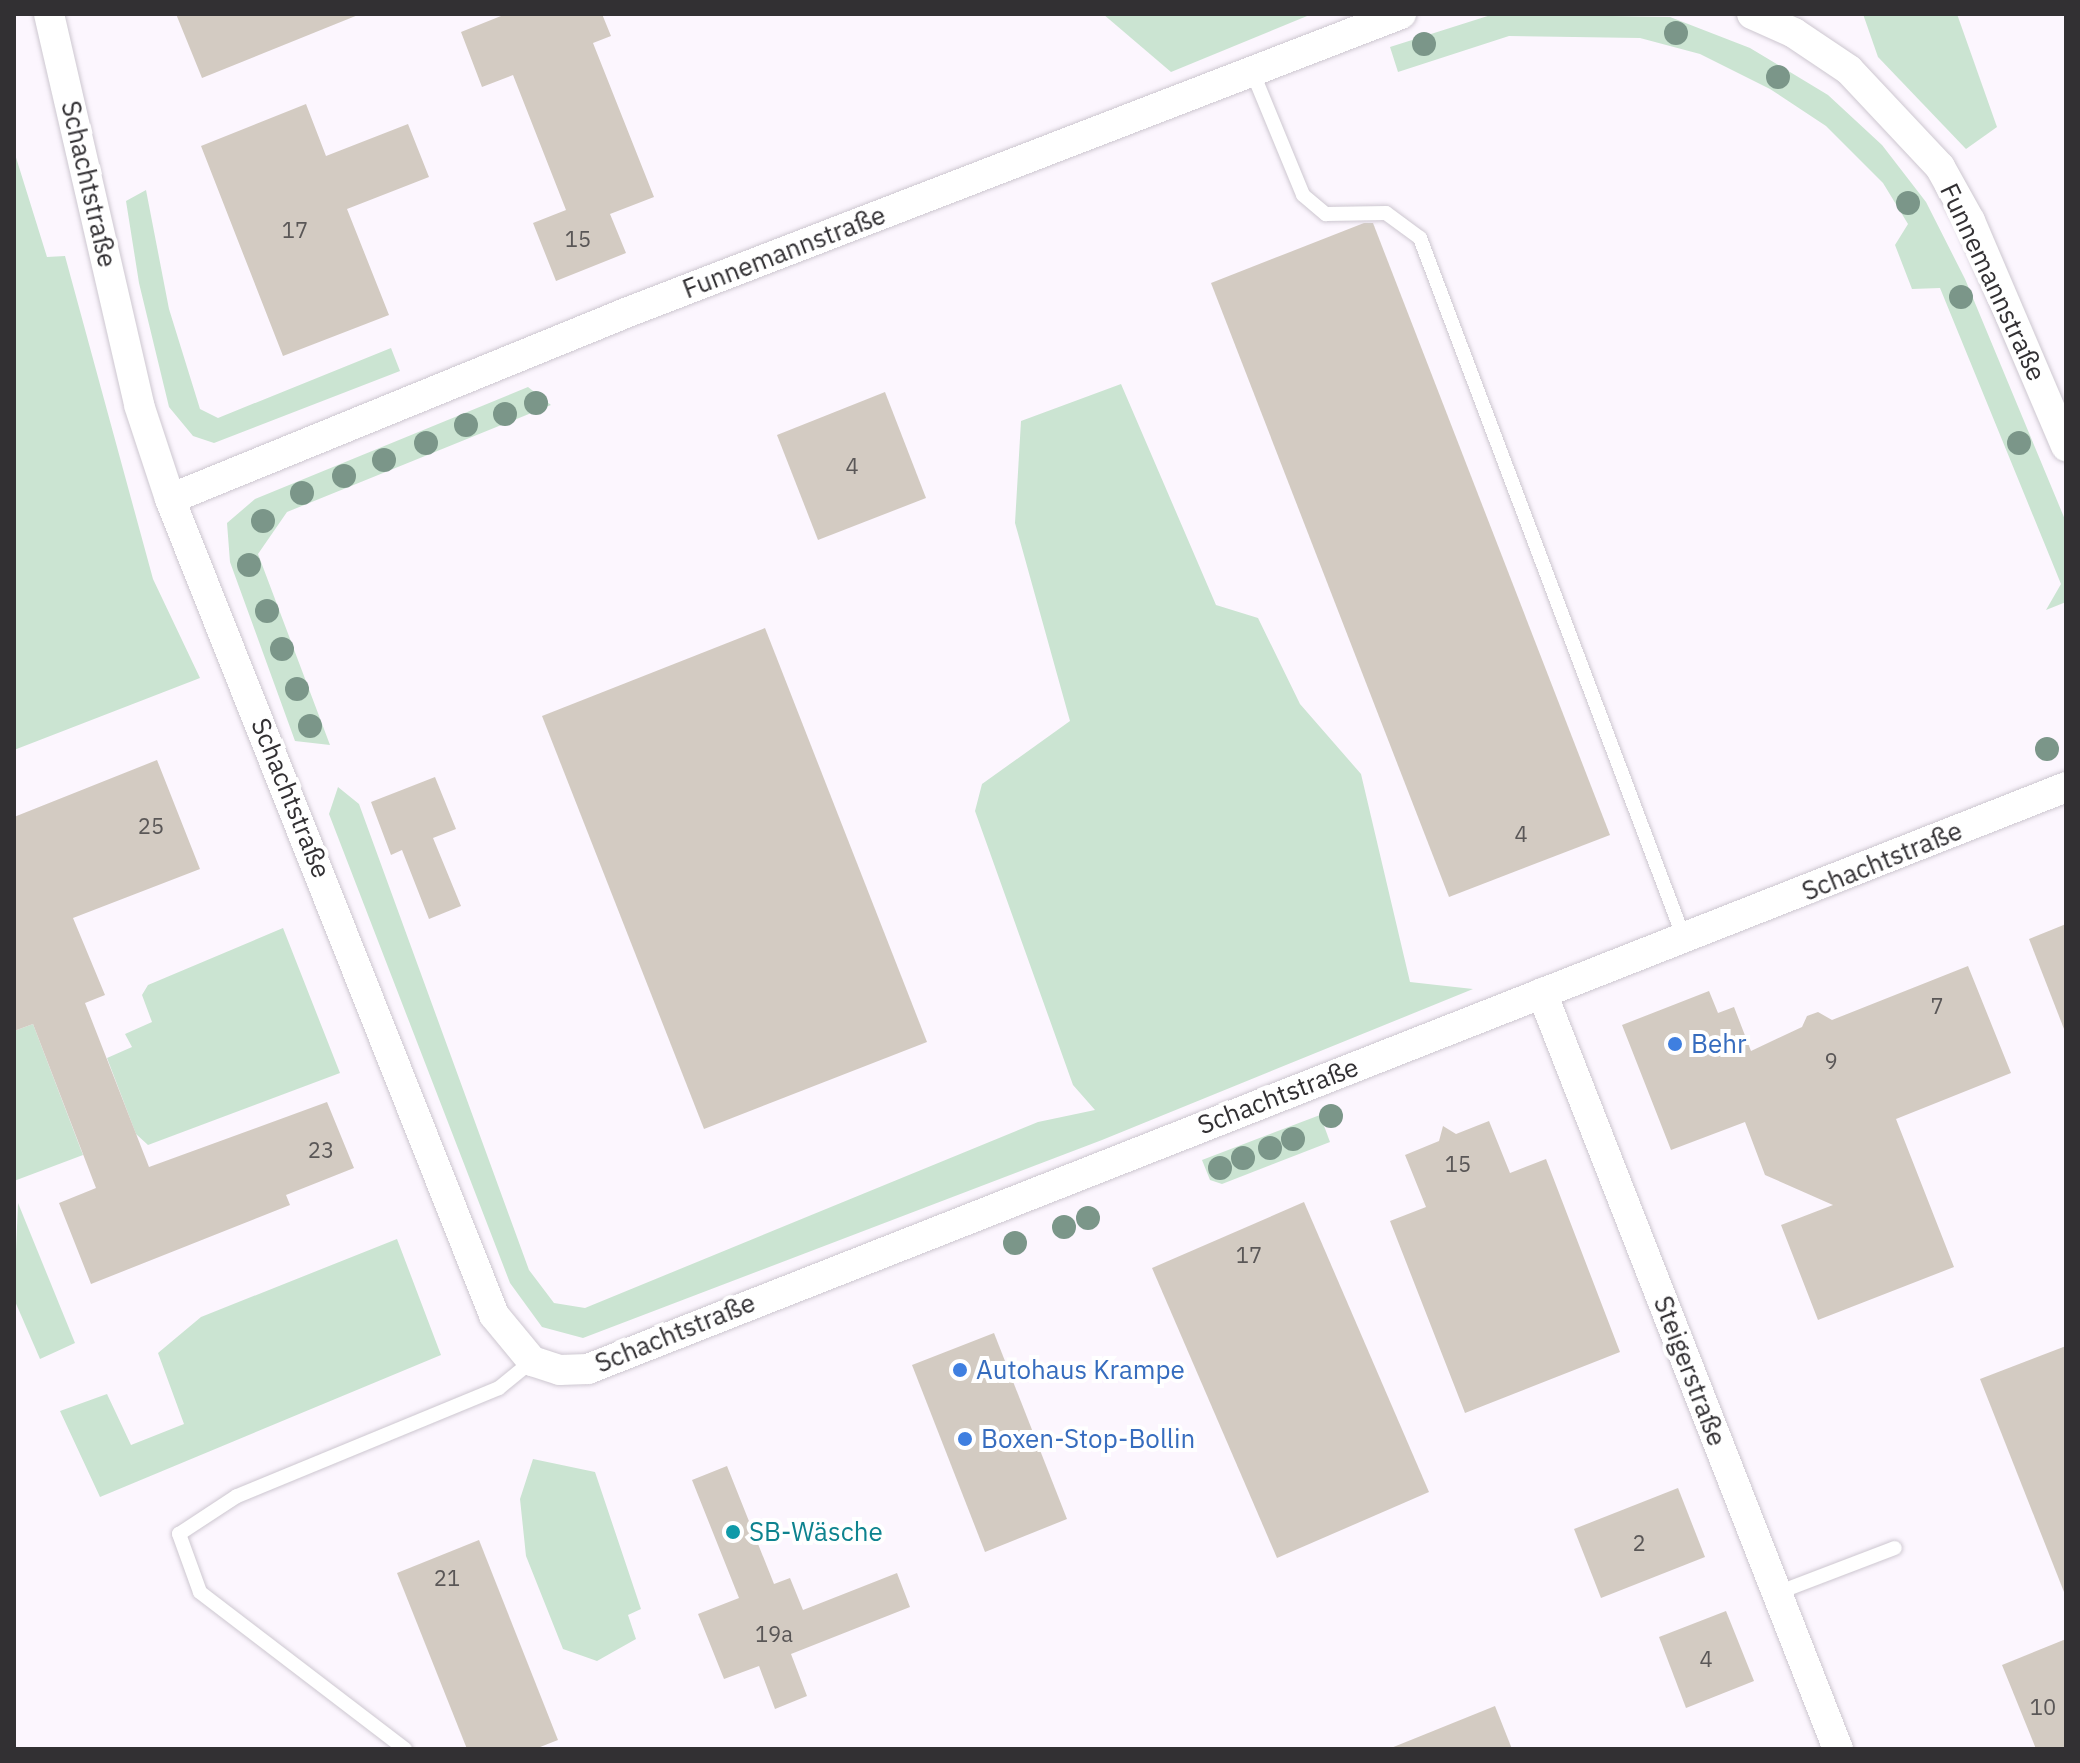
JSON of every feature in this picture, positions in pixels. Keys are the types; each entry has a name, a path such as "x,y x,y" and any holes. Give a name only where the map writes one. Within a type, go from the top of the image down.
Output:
{"street":[{"name":"Schachtstraße","path":"49,14 139,405 170,499 494,1315 532,1361 560,1370 588,1369 2066,787"},
{"name":"Funnemannstraße","path":"170,499 623,314 1401,14"},
{"name":"Funnemannstraße","path":"1752,14 1794,33 1849,70 1940,167 1970,221 2066,446"},
{"name":"Steigerstraße","path":"1542,993 1838,1749"}],"lane":[{"path":"1252,71 1303,195 1326,214 1386,213 1420,238 1685,939"},
{"path":"405,1749 200,1592 179,1534 237,1496 499,1388 532,1361"},
{"path":"1777,1593 1895,1548"}],"green space":[{"path":"1103,14 1312,14 1171,72"},
{"path":"1494,14 1670,17 1750,48 1828,95 1882,145 1926,202 1965,279 2066,522 2066,602 2046,610 2061,584 1940,288 1912,289 1895,245 1908,224 1883,183 1826,126 1770,89 1700,54 1640,38 1509,36 1398,72 1390,47"},
{"path":"1863,14 1957,14 1997,127 1966,149 1878,57"},
{"path":"14,151 47,257 65,256 153,579 200,678 14,750"},
{"path":"146,190 169,309 200,409 218,418 391,348 400,371 214,443 193,436 169,407 139,283 126,201"},
{"path":"1121,384 1216,605 1258,618 1300,704 1361,774 1410,982 1473,989 1102,1140 583,1338 542,1327 510,1283 329,814 338,787 359,804 529,1270 554,1303 585,1308 1038,1122 1095,1110 1073,1085 975,811 982,784 1070,721 1015,523 1021,421"},
{"path":"528,387 551,405 287,512 258,554 330,745 295,741 230,562 227,523 255,499"},
{"path":"283,928 340,1073 148,1145 136,1134 107,1058 132,1047 125,1034 152,1022 142,995 148,985"},
{"path":"33,1024 83,1155 14,1181 14,1031"},
{"path":"1320,1115 1330,1142 1222,1184 1210,1180 1202,1160"},
{"path":"18,1203 75,1343 40,1359 14,1299"},
{"path":"397,1239 441,1355 100,1497 60,1411 107,1394 131,1445 184,1424 158,1353 201,1317"},
{"path":"533,1459 595,1472 641,1609 628,1615 636,1639 597,1661 563,1649 526,1556 520,1499"}],"building":[{"path":"176,14 358,14 358,15 202,78"},
{"path":"506,14 602,14 611,36 593,43 654,197 610,214 626,253 556,281 533,223 566,210 513,75 482,87 461,32"},
{"path":"306,104 326,156 408,124 429,177 347,209 389,315 283,356 201,146"},
{"path":"1364,223 1373,223 1610,835 1449,897 1211,283"},
{"path":"885,392 926,498 818,540 777,435"},
{"path":"765,628 927,1042 704,1129 542,716"},
{"path":"157,760 200,869 73,918 105,995 85,1003 149,1167 327,1102 354,1168 286,1195 290,1205 91,1284 59,1203 96,1188 33,1024 14,1031 14,817"},
{"path":"435,777 456,829 433,838 461,906 429,919 402,850 391,855 371,802"},
{"path":"2066,924 2066,1028 2064,1029 2029,939"},
{"path":"1968,966 2011,1073 1896,1119 1954,1267 1818,1320 1781,1225 1833,1205 1765,1175 1745,1122 1671,1150 1622,1025 1709,991 1718,1013 1734,1007 1751,1051 1802,1027 1807,1016 1818,1012 1832,1020"},
{"path":"1489,1121 1510,1173 1546,1159 1620,1352 1465,1413 1390,1221 1426,1207 1405,1155 1439,1141 1443,1126 1456,1134"},
{"path":"1304,1202 1429,1492 1277,1558 1152,1268"},
{"path":"994,1333 1067,1519 985,1552 912,1365"},
{"path":"2066,1346 2066,1592 2064,1592 1980,1379"},
{"path":"727,1466 774,1584 790,1578 803,1610 897,1573 910,1607 791,1654 807,1696 775,1709 759,1666 724,1679 698,1614 739,1598 692,1480"},
{"path":"1678,1488 1705,1557 1601,1598 1574,1529"},
{"path":"479,1540 558,1740 535,1749 467,1749 397,1573"},
{"path":"1726,1611 1754,1681 1686,1708 1659,1637"},
{"path":"2066,1639 2066,1749 2036,1749 2002,1665"},
{"path":"1495,1706 1512,1749 1391,1748"}],"place":[{"name":"Behr","path":"1675,1044"},
{"name":"Autohaus Krampe","path":"960,1370"},
{"name":"Boxen-Stop-Bollin","path":"965,1439"},
{"name":"SB-Wäsche","path":"733,1532"}]}
